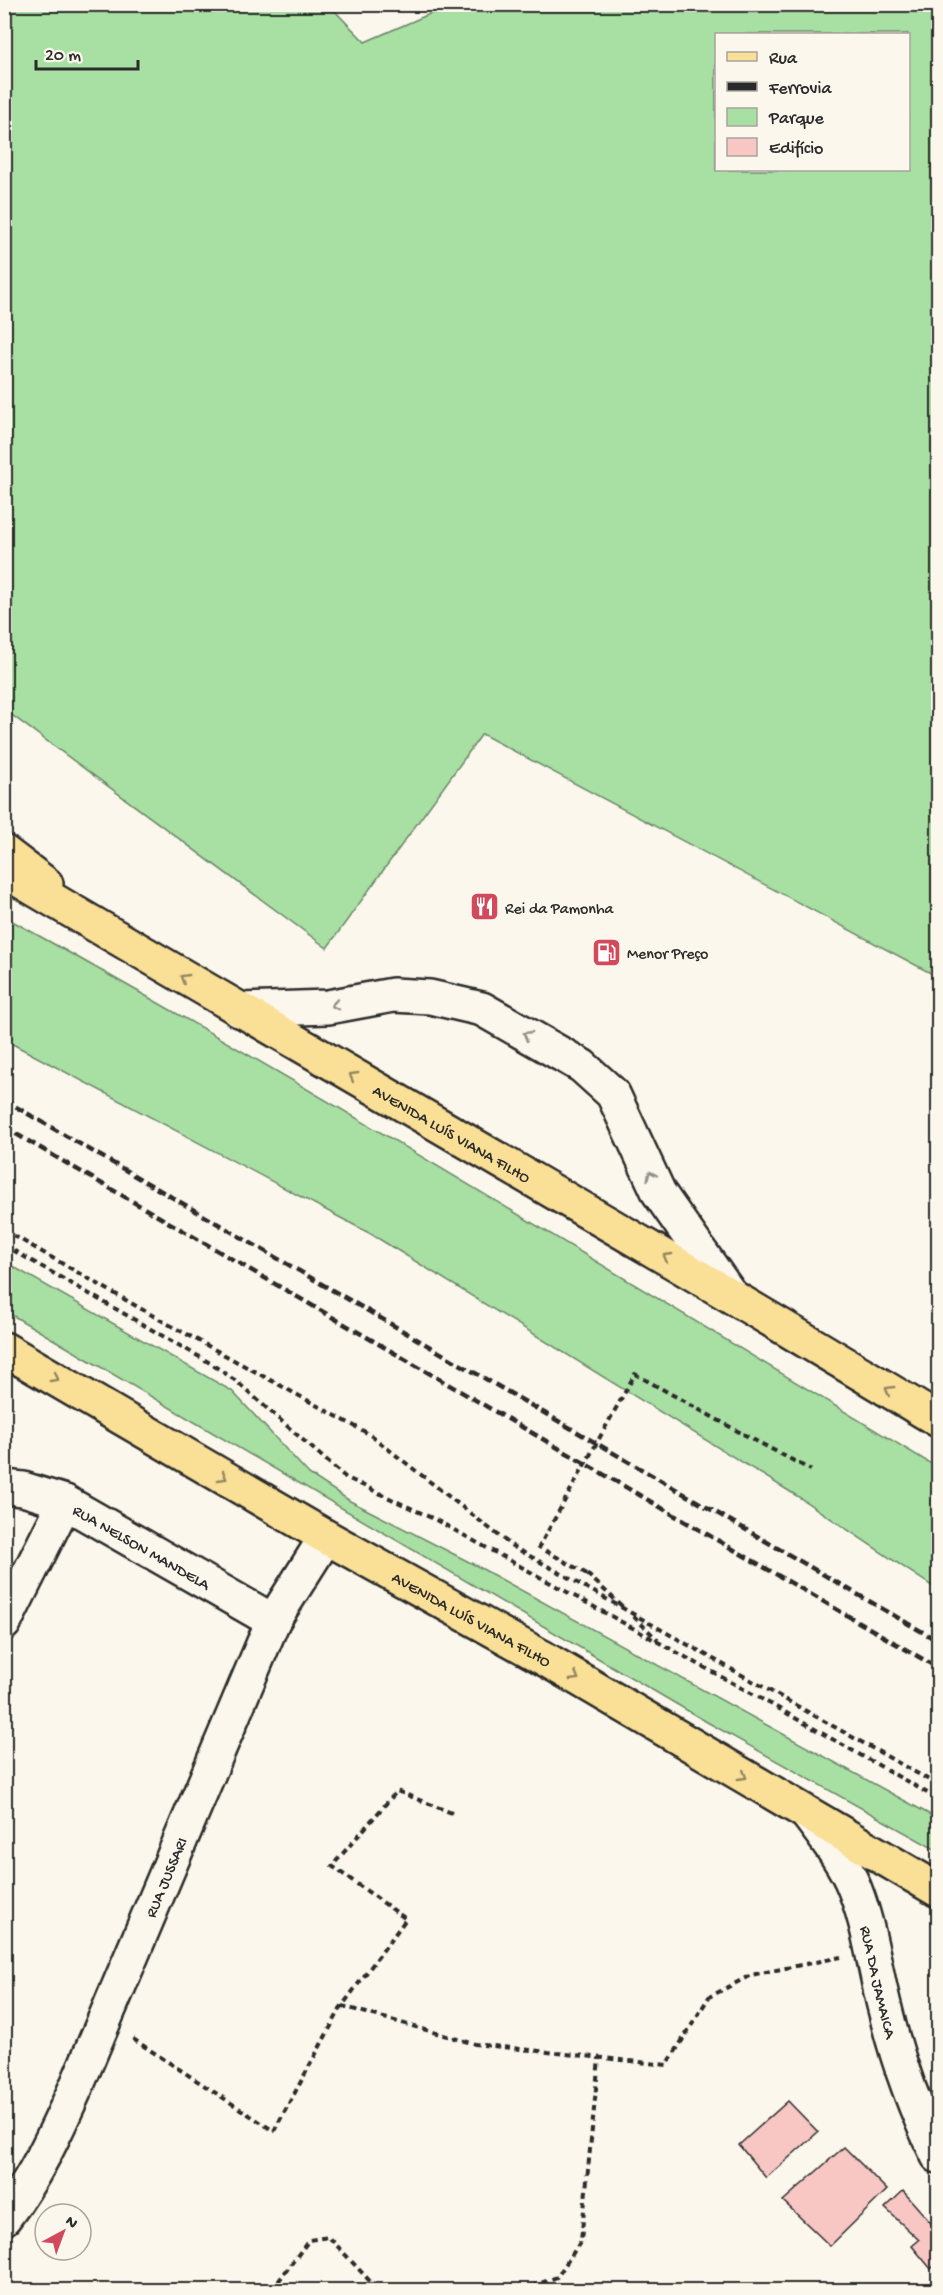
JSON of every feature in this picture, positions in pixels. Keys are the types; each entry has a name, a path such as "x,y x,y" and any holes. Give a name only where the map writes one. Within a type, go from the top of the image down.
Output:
{"main road":[{"name":"AVENIDA LUÍS VIANA FILHO","path":"4,852 119,939"},
{"name":"AVENIDA LUÍS VIANA FILHO","path":"4,871 730,1294 939,1420"},
{"name":"AVENIDA LUÍS VIANA FILHO","path":"4,1349 326,1537 540,1656 939,1890"}],"street":[{"path":"239,1010 328,1007 393,995 430,997 482,1009 582,1066 613,1094 659,1193 730,1294"},
{"name":"RUA NELSON MANDELA","path":"4,1488 23,1489 65,1502 273,1621"},
{"path":"4,1623 65,1502"},
{"name":"RUA JUSSARI","path":"4,2218 15,2204 52,2140 273,1621 326,1537"},
{"name":"RUA DA JAMAICA","path":"808,1815 832,1848 851,1880 863,1915 885,2013 905,2078 939,2156"}],"path":[{"path":"4,1230 157,1318 369,1434 512,1546 939,1785"},
{"path":"4,1245 210,1363 236,1381 345,1477 436,1520 939,1798"},
{"path":"663,1644 587,1574 539,1547 635,1374 811,1470"},
{"path":"104,2021 274,2132 342,2006 406,1919 332,1866 397,1791 452,1813"},
{"path":"342,2006 475,2044 667,2065 709,1996 751,1975 806,1962 871,1952"},
{"path":"522,2290 557,2277 581,2241 599,2058"},
{"path":"272,2290 309,2240 329,2236 378,2290"}],"green space":[{"path":"5,4 329,5 365,42 450,5 938,5 938,977 482,734 327,948 5,710"},
{"path":"5,917 358,1119 938,1468 938,1590 797,1496 371,1234 5,1040"},
{"path":"5,1262 232,1391 309,1474 350,1501 477,1566 938,1819 938,1851 707,1722 5,1311"}],"building":[{"path":"788,2101 818,2132 766,2178 739,2145"},
{"path":"844,2147 887,2190 830,2246 783,2201"},
{"path":"903,2191 938,2231 938,2262 931,2269 912,2246 919,2240 885,2208"}],"railway":[{"path":"4,1100 938,1641"},
{"path":"4,1127 938,1668"}],"place":[{"name":"Rei da Pamonha","path":"484,907"},
{"name":"Menor Preço","path":"606,952"}]}
